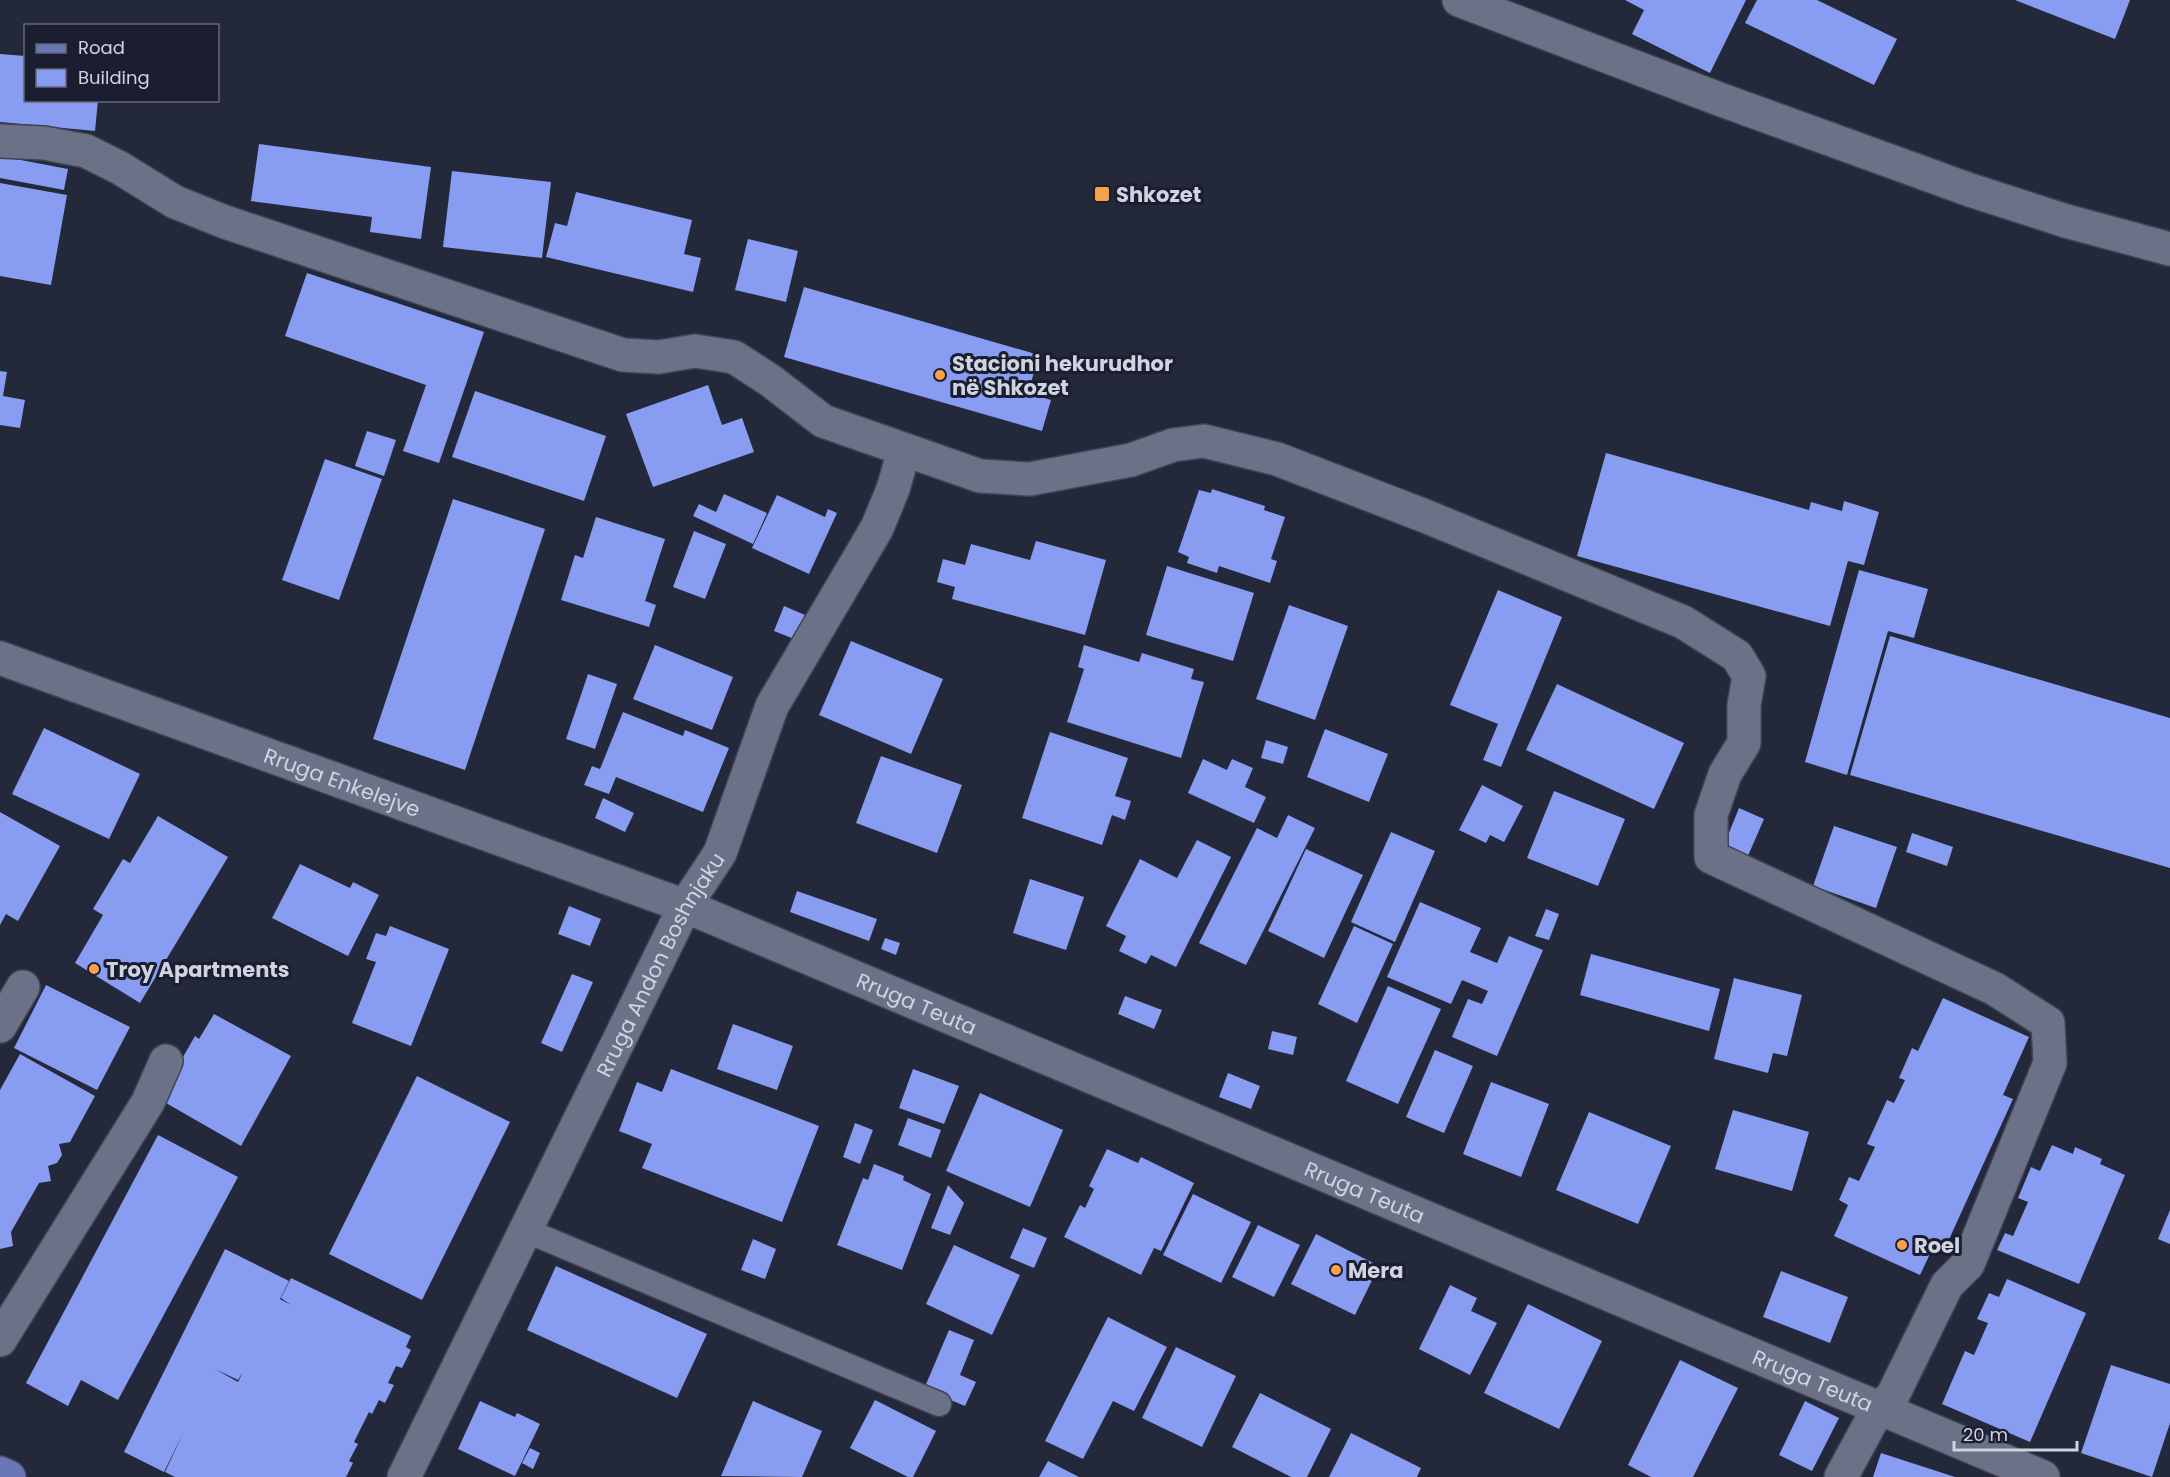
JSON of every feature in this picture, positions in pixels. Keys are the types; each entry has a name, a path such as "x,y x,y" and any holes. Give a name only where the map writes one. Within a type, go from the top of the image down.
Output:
{"main road":[{"path":"0,1473 9,1477"}],"street":[{"path":"1459,0 1719,99 1970,190 2066,221 2170,249"},
{"path":"0,141 44,144 86,151 120,168 175,202 225,222 623,355 659,357 694,351 734,357 771,381 823,421 980,476 1030,479 1131,460 1173,445 1204,441 1277,459 1415,512 1683,622 1737,656 1749,676 1744,705 1744,743 1725,774 1711,815 1711,857 1995,988 2048,1023 2050,1063 1968,1264 1947,1285 1892,1398 1879,1407 1841,1477"},
{"name":"Rruga Andon Boshnjaku","path":"404,1477 685,906 720,853 772,706 877,528 893,489 904,451"},
{"name":"Rruga Enkelejve","path":"0,658 685,906"},
{"name":"Rruga Teuta","path":"685,906 2043,1477"},
{"path":"0,1026 22,987"},
{"path":"0,1340 148,1102 166,1060"}],"lane":[{"path":"525,1230 939,1404"}],"building":[{"path":"1625,0 1746,0 1710,73 1632,34 1644,10"},
{"path":"1757,0 1817,0 1897,39 1874,85 1745,23"},
{"path":"2015,0 2130,0 2115,39"},
{"path":"0,54 24,56 24,102 98,102 95,131 0,122"},
{"path":"259,144 431,167 421,239 370,232 372,217 251,201"},
{"path":"0,156 68,169 64,190 0,178"},
{"path":"452,171 551,182 542,258 443,247"},
{"path":"0,183 67,195 51,285 0,276"},
{"path":"576,192 692,220 684,254 701,258 693,292 546,257 555,223 567,226"},
{"path":"748,239 798,251 786,302 735,290"},
{"path":"307,273 484,332 439,463 403,451 426,385 285,336"},
{"name":"Stacioni hekurudhor në Shkozet","path":"804,287 1039,355 1028,393 1051,400 1042,431 784,357"},
{"path":"0,371 7,372 3,396 25,400 20,428 0,425"},
{"path":"708,385 722,425 742,418 754,452 653,487 626,414"},
{"path":"475,391 606,436 584,501 452,457"},
{"path":"367,431 396,440 384,476 355,466"},
{"path":"1606,453 1809,510 1811,502 1842,511 1844,501 1879,512 1864,565 1848,561 1830,626 1577,556"},
{"path":"325,459 382,479 339,600 282,580"},
{"path":"1212,489 1265,506 1264,510 1285,517 1271,559 1277,561 1270,583 1219,566 1217,573 1187,563 1189,557 1178,552 1199,490 1211,493"},
{"path":"724,494 767,513 753,544 693,516 699,504 716,512"},
{"path":"777,495 825,517 828,509 837,513 809,574 752,548"},
{"path":"453,499 545,529 465,770 373,739"},
{"path":"596,517 665,539 645,601 656,605 649,627 561,600 575,555 583,558"},
{"path":"694,531 726,544 705,599 673,587"},
{"path":"1036,541 1106,560 1085,635 952,599 955,587 937,582 943,559 965,565 971,544 1030,560"},
{"path":"1167,566 1254,593 1233,661 1146,635"},
{"path":"1859,570 1928,589 1914,638 1888,631 1847,775 1805,762"},
{"path":"1498,590 1562,617 1501,767 1483,760 1498,724 1450,705"},
{"path":"1289,605 1348,626 1315,720 1256,699"},
{"path":"784,606 805,615 794,639 774,631"},
{"path":"1890,636 2170,718 2170,868 1850,775"},
{"path":"851,641 943,679 911,754 819,715"},
{"path":"655,645 733,677 712,730 633,699"},
{"path":"1084,645 1139,662 1142,653 1194,669 1191,679 1204,682 1181,758 1067,722 1084,669 1078,667"},
{"path":"588,674 617,684 595,749 566,739"},
{"path":"1557,684 1684,743 1654,809 1526,750"},
{"path":"623,712 683,736 685,730 729,748 703,812 616,777 609,794 584,785 592,766 600,769"},
{"path":"44,728 140,774 109,839 12,794"},
{"path":"1325,729 1388,754 1369,802 1307,777"},
{"path":"1050,732 1128,758 1115,796 1131,801 1125,820 1112,815 1102,845 1022,818"},
{"path":"1266,740 1288,747 1283,764 1261,758"},
{"path":"881,756 962,785 937,853 856,823"},
{"path":"1203,759 1227,770 1232,759 1253,768 1245,787 1266,797 1254,823 1188,793"},
{"path":"1482,785 1523,806 1504,842 1490,835 1486,843 1459,830"},
{"path":"1554,791 1625,819 1598,886 1527,858"},
{"path":"603,798 634,813 625,832 595,818"},
{"path":"1739,808 1764,819 1744,865 1724,845"},
{"path":"0,812 60,846 18,921 6,914 0,925"},
{"path":"1288,815 1315,828 1246,965 1199,943 1257,828 1277,838"},
{"path":"158,816 228,857 140,1003 75,963 103,915 93,909 123,859 130,863"},
{"path":"1834,826 1897,847 1876,908 1813,886"},
{"path":"1391,832 1435,851 1395,942 1351,922"},
{"path":"1912,833 1953,847 1947,866 1906,852"},
{"path":"1197,840 1231,857 1176,967 1151,955 1146,964 1119,951 1126,936 1106,926 1140,859 1177,878"},
{"path":"1306,849 1363,875 1324,958 1268,931"},
{"path":"300,864 350,888 353,882 379,895 348,956 272,918"},
{"path":"1030,879 1084,897 1066,950 1013,933"},
{"path":"797,891 877,919 869,941 790,912"},
{"path":"1420,902 1481,928 1470,952 1497,963 1509,936 1543,950 1497,1056 1452,1037 1468,999 1482,1004 1488,991 1462,980 1451,1004 1387,977"},
{"path":"569,906 601,919 590,946 558,934"},
{"path":"1546,909 1559,914 1549,940 1535,936"},
{"path":"390,926 449,949 411,1046 352,1023 376,962 366,959 376,933 386,936"},
{"path":"1354,926 1393,944 1357,1023 1318,1004"},
{"path":"885,938 900,943 896,955 881,949"},
{"path":"1591,954 1720,989 1709,1031 1580,995"},
{"path":"572,974 593,982 562,1052 541,1043"},
{"path":"1734,978 1802,995 1787,1056 1773,1053 1768,1073 1714,1059"},
{"path":"46,985 130,1027 97,1090 14,1048"},
{"path":"1388,986 1441,1009 1398,1104 1346,1081"},
{"path":"1125,996 1162,1010 1154,1029 1118,1014"},
{"path":"1943,998 2029,1037 2003,1095 2013,1099 1946,1246 1936,1241 1920,1275 1834,1236 1848,1205 1839,1200 1849,1177 1859,1181 1875,1147 1867,1144 1887,1100 1894,1103 1905,1080 1899,1078 1912,1048 1918,1051"},
{"path":"214,1014 291,1056 241,1146 159,1099 195,1036 199,1039"},
{"path":"733,1024 793,1046 777,1090 717,1069"},
{"path":"1272,1031 1297,1037 1293,1055 1268,1049"},
{"path":"1435,1050 1473,1066 1444,1133 1406,1117"},
{"path":"20,1054 95,1096 70,1142 59,1144 62,1155 57,1163 48,1166 51,1181 39,1183 11,1232 13,1246 0,1249 0,1090"},
{"path":"671,1069 819,1126 782,1222 642,1168 652,1144 619,1131 637,1082 662,1092"},
{"path":"913,1069 959,1086 944,1124 899,1108"},
{"path":"1228,1073 1260,1086 1251,1109 1219,1097"},
{"path":"417,1076 510,1122 422,1300 329,1254"},
{"path":"1491,1082 1549,1104 1521,1177 1463,1154"},
{"path":"980,1093 1063,1130 1030,1207 946,1171"},
{"path":"1733,1110 1809,1132 1792,1191 1715,1169"},
{"path":"1589,1112 1671,1146 1638,1224 1556,1190"},
{"path":"908,1118 941,1130 931,1158 898,1145"},
{"path":"855,1123 873,1130 860,1164 843,1157"},
{"path":"158,1135 238,1177 118,1400 81,1380 68,1406 26,1383"},
{"path":"2052,1145 2073,1154 2075,1147 2102,1159 2100,1164 2125,1175 2079,1284 1997,1250 2005,1233 2013,1236 2028,1202 2018,1198 2031,1167 2040,1171"},
{"path":"1107,1149 1138,1163 1141,1157 1194,1183 1161,1251 1154,1248 1141,1275 1064,1237 1080,1205 1085,1208 1094,1189 1089,1186"},
{"path":"874,1164 904,1176 903,1180 931,1194 902,1270 837,1245 863,1178 868,1180"},
{"path":"948,1185 964,1203 950,1235 931,1228"},
{"path":"1193,1194 1251,1222 1221,1283 1163,1255"},
{"path":"2170,1210 2170,1244 2158,1239"},
{"path":"1258,1225 1300,1245 1274,1297 1232,1277"},
{"path":"1023,1228 1047,1238 1034,1268 1010,1258"},
{"path":"1316,1234 1379,1266 1355,1315 1291,1284"},
{"path":"753,1239 776,1249 765,1279 741,1270"},
{"path":"954,1245 1020,1275 992,1335 926,1304"},
{"path":"225,1249 289,1281 280,1299 291,1305 281,1298 291,1278 411,1336 406,1347 411,1350 402,1368 396,1366 388,1383 394,1385 385,1403 379,1400 372,1414 369,1412 354,1442 358,1444 349,1461 353,1463 346,1477 175,1477 165,1472 184,1431 164,1472 124,1452","holes":["215,1369 238,1380 243,1372 238,1382"]},
{"path":"556,1266 707,1334 677,1398 527,1330"},
{"path":"1781,1271 1848,1297 1830,1343 1763,1317"},
{"path":"2007,1279 2086,1313 2030,1442 1942,1404 1965,1351 1974,1355 1988,1323 1977,1319 1989,1293 1999,1297"},
{"path":"1450,1285 1477,1298 1471,1311 1497,1323 1470,1375 1419,1349"},
{"path":"1528,1304 1602,1341 1559,1429 1484,1393"},
{"path":"1108,1317 1167,1347 1134,1411 1113,1401 1083,1459 1045,1441"},
{"path":"949,1330 974,1340 960,1375 976,1382 965,1406 924,1389"},
{"path":"1176,1347 1236,1376 1202,1447 1142,1418"},
{"path":"1680,1360 1738,1388 1693,1477 1651,1477 1628,1465"},
{"path":"2111,1365 2170,1384 2170,1423 2152,1477 2081,1453"},
{"path":"1260,1393 1331,1429 1307,1477 1291,1477 1232,1447"},
{"path":"875,1400 936,1431 913,1477 908,1477 850,1448"},
{"path":"480,1401 515,1417 517,1413 540,1424 515,1476 458,1449"},
{"path":"753,1401 822,1431 802,1477 721,1476"},
{"path":"1805,1401 1839,1418 1812,1471 1779,1455"},
{"path":"1351,1433 1421,1468 1417,1477 1329,1477"},
{"path":"530,1448 540,1453 533,1469 522,1463"},
{"path":"1881,1453 1955,1477 1873,1477"},
{"path":"1048,1461 1079,1477 1039,1477"}],"place":[{"name":"Shkozet","path":"1102,194"},
{"name":"Stacioni hekurudhor në Shkozet","path":"940,375"},
{"name":"Troy Apartments","path":"94,969"},
{"name":"Roel","path":"1902,1245"},
{"name":"Mera","path":"1336,1270"}]}
